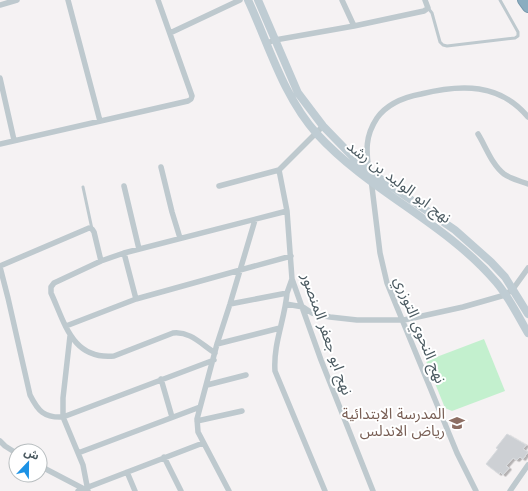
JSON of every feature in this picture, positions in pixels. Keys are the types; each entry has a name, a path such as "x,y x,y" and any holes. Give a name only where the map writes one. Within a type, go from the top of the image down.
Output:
{"highway":[{"path":"523,0 528,7"}],"street":[{"path":"0,5 17,0"},
{"path":"68,0 100,121"},
{"path":"0,144 188,101 191,99 192,96 158,0"},
{"path":"170,34 240,0"},
{"name":"نهج ابو الوليد بن رشد","path":"248,0 289,94 316,132 346,163 448,236 482,268 496,282 528,333"},
{"name":"نهج ابو الوليد بن رشد","path":"258,0 298,93 323,126 347,152 369,171 455,230 491,262 505,277 528,314"},
{"path":"342,0 354,26"},
{"path":"267,43 275,40 354,26 424,11 428,8 425,0"},
{"path":"523,0 528,12"},
{"path":"0,78 14,140"},
{"name":"نهج النحوي التوزري","path":"476,491 457,453 404,320 387,283 383,269 377,232 366,153 367,143 373,124 385,109 404,98 451,88 468,87 495,93 510,101 523,111 528,118"},
{"path":"219,186 279,170 323,126"},
{"path":"478,134 498,168 504,174 528,184"},
{"path":"161,167 180,238"},
{"name":"نهج ابو جعفر المنصور","path":"279,170 287,211 292,279 321,360 373,491"},
{"path":"124,186 139,249"},
{"path":"215,353 192,336 179,332 114,356 105,357 96,355 77,344 70,336 51,293 51,287 54,283 101,261 124,253 287,211"},
{"path":"229,491 203,443 198,432 197,421 217,344 255,220"},
{"path":"101,261 94,232 92,229 84,229 0,266 30,395 36,407 41,412 52,417 63,417 214,360"},
{"path":"124,253 136,300"},
{"path":"66,326 136,300 291,256"},
{"path":"286,304 303,307 312,313 330,317 357,320 404,320 463,307 488,298 505,295 513,289 528,268"},
{"path":"292,279 287,293 274,360 275,371 325,491"},
{"path":"230,304 287,293"},
{"path":"217,344 280,328"},
{"path":"70,336 63,398 63,417 82,465 86,489"},
{"path":"207,385 246,375"},
{"path":"161,379 172,417"},
{"path":"78,453 200,407"},
{"path":"197,421 242,411"},
{"path":"0,441 8,448"},
{"path":"78,491 203,443"},
{"path":"164,457 181,491"},
{"path":"510,491 528,465"},
{"path":"48,470 86,489"},
{"path":"127,472 135,491"}],"lane":[{"path":"428,8 432,13 440,42 443,45 447,46 515,38 518,36 518,32 500,0"},
{"path":"83,187 92,229"}],"green space":[{"path":"484,339 505,391 452,411 445,408 426,361"}],"building":[{"path":"507,434 526,445 523,449 528,452 523,459 520,457 517,460 513,458 506,466 509,468 503,475 500,472 499,474 486,464 498,449 496,448"}],"place":[{"name":"المدرسة الابتدائية رياض الاندلس","path":"457,423"}]}
